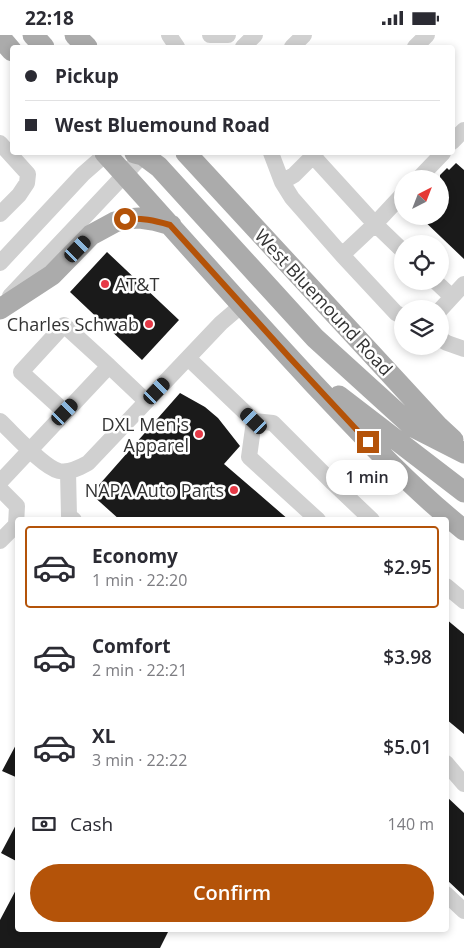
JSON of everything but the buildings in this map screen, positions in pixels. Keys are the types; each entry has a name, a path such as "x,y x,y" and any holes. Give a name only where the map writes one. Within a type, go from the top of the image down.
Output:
{"main road":[{"path":"33,35 42,45"},
{"path":"76,35 85,45"},
{"path":"0,37 10,49"},
{"path":"109,155 242,305 381,456 448,517"},
{"path":"144,155 159,167 315,338 413,427 464,452"},
{"name":"West Bluemound Road","path":"188,155 464,452"},
{"path":"0,308 52,275 91,235 115,222 140,218 170,225"},
{"path":"290,358 464,492"},
{"path":"449,518 464,530"}],"street":[{"path":"210,35 228,35"},
{"path":"218,45 228,35"},
{"path":"245,45 255,35"},
{"path":"294,45 304,35"},
{"path":"417,45 427,35"},
{"path":"455,139 464,130"},
{"path":"0,143 10,154"},
{"path":"0,214 28,183 28,174 11,155"},
{"path":"0,263 83,174 105,155"},
{"path":"0,308 139,155"},
{"path":"272,155 282,182 292,198 394,311"},
{"path":"282,182 294,175 313,155"},
{"path":"315,155 394,242"},
{"path":"427,170 441,155"},
{"path":"342,255 376,224 394,204"},
{"path":"449,300 464,285"},
{"path":"445,290 452,297"},
{"path":"0,421 48,466 59,471 77,469 88,463 221,323 242,305"},
{"path":"65,412 21,372 64,325 146,401"},
{"path":"449,344 464,349"},
{"path":"188,358 254,421 273,423 369,517"},
{"path":"0,482 109,366"},
{"path":"254,421 249,457 315,517"},
{"path":"68,471 70,517"},
{"path":"0,489 17,506 16,517"},
{"path":"0,541 15,526"},
{"path":"449,588 464,601"},
{"path":"449,766 464,784"},
{"path":"449,897 464,911"}],"place":[{"name":"AT&T","path":"105,284"},
{"name":"Charles Schwab","path":"149,324"},
{"name":"DXL Men's Apparel","path":"199,434"},
{"name":"NAPA Auto Parts","path":"234,490"}],"route":[{"path":"125,219 140,218 170,225 368,442"}]}
